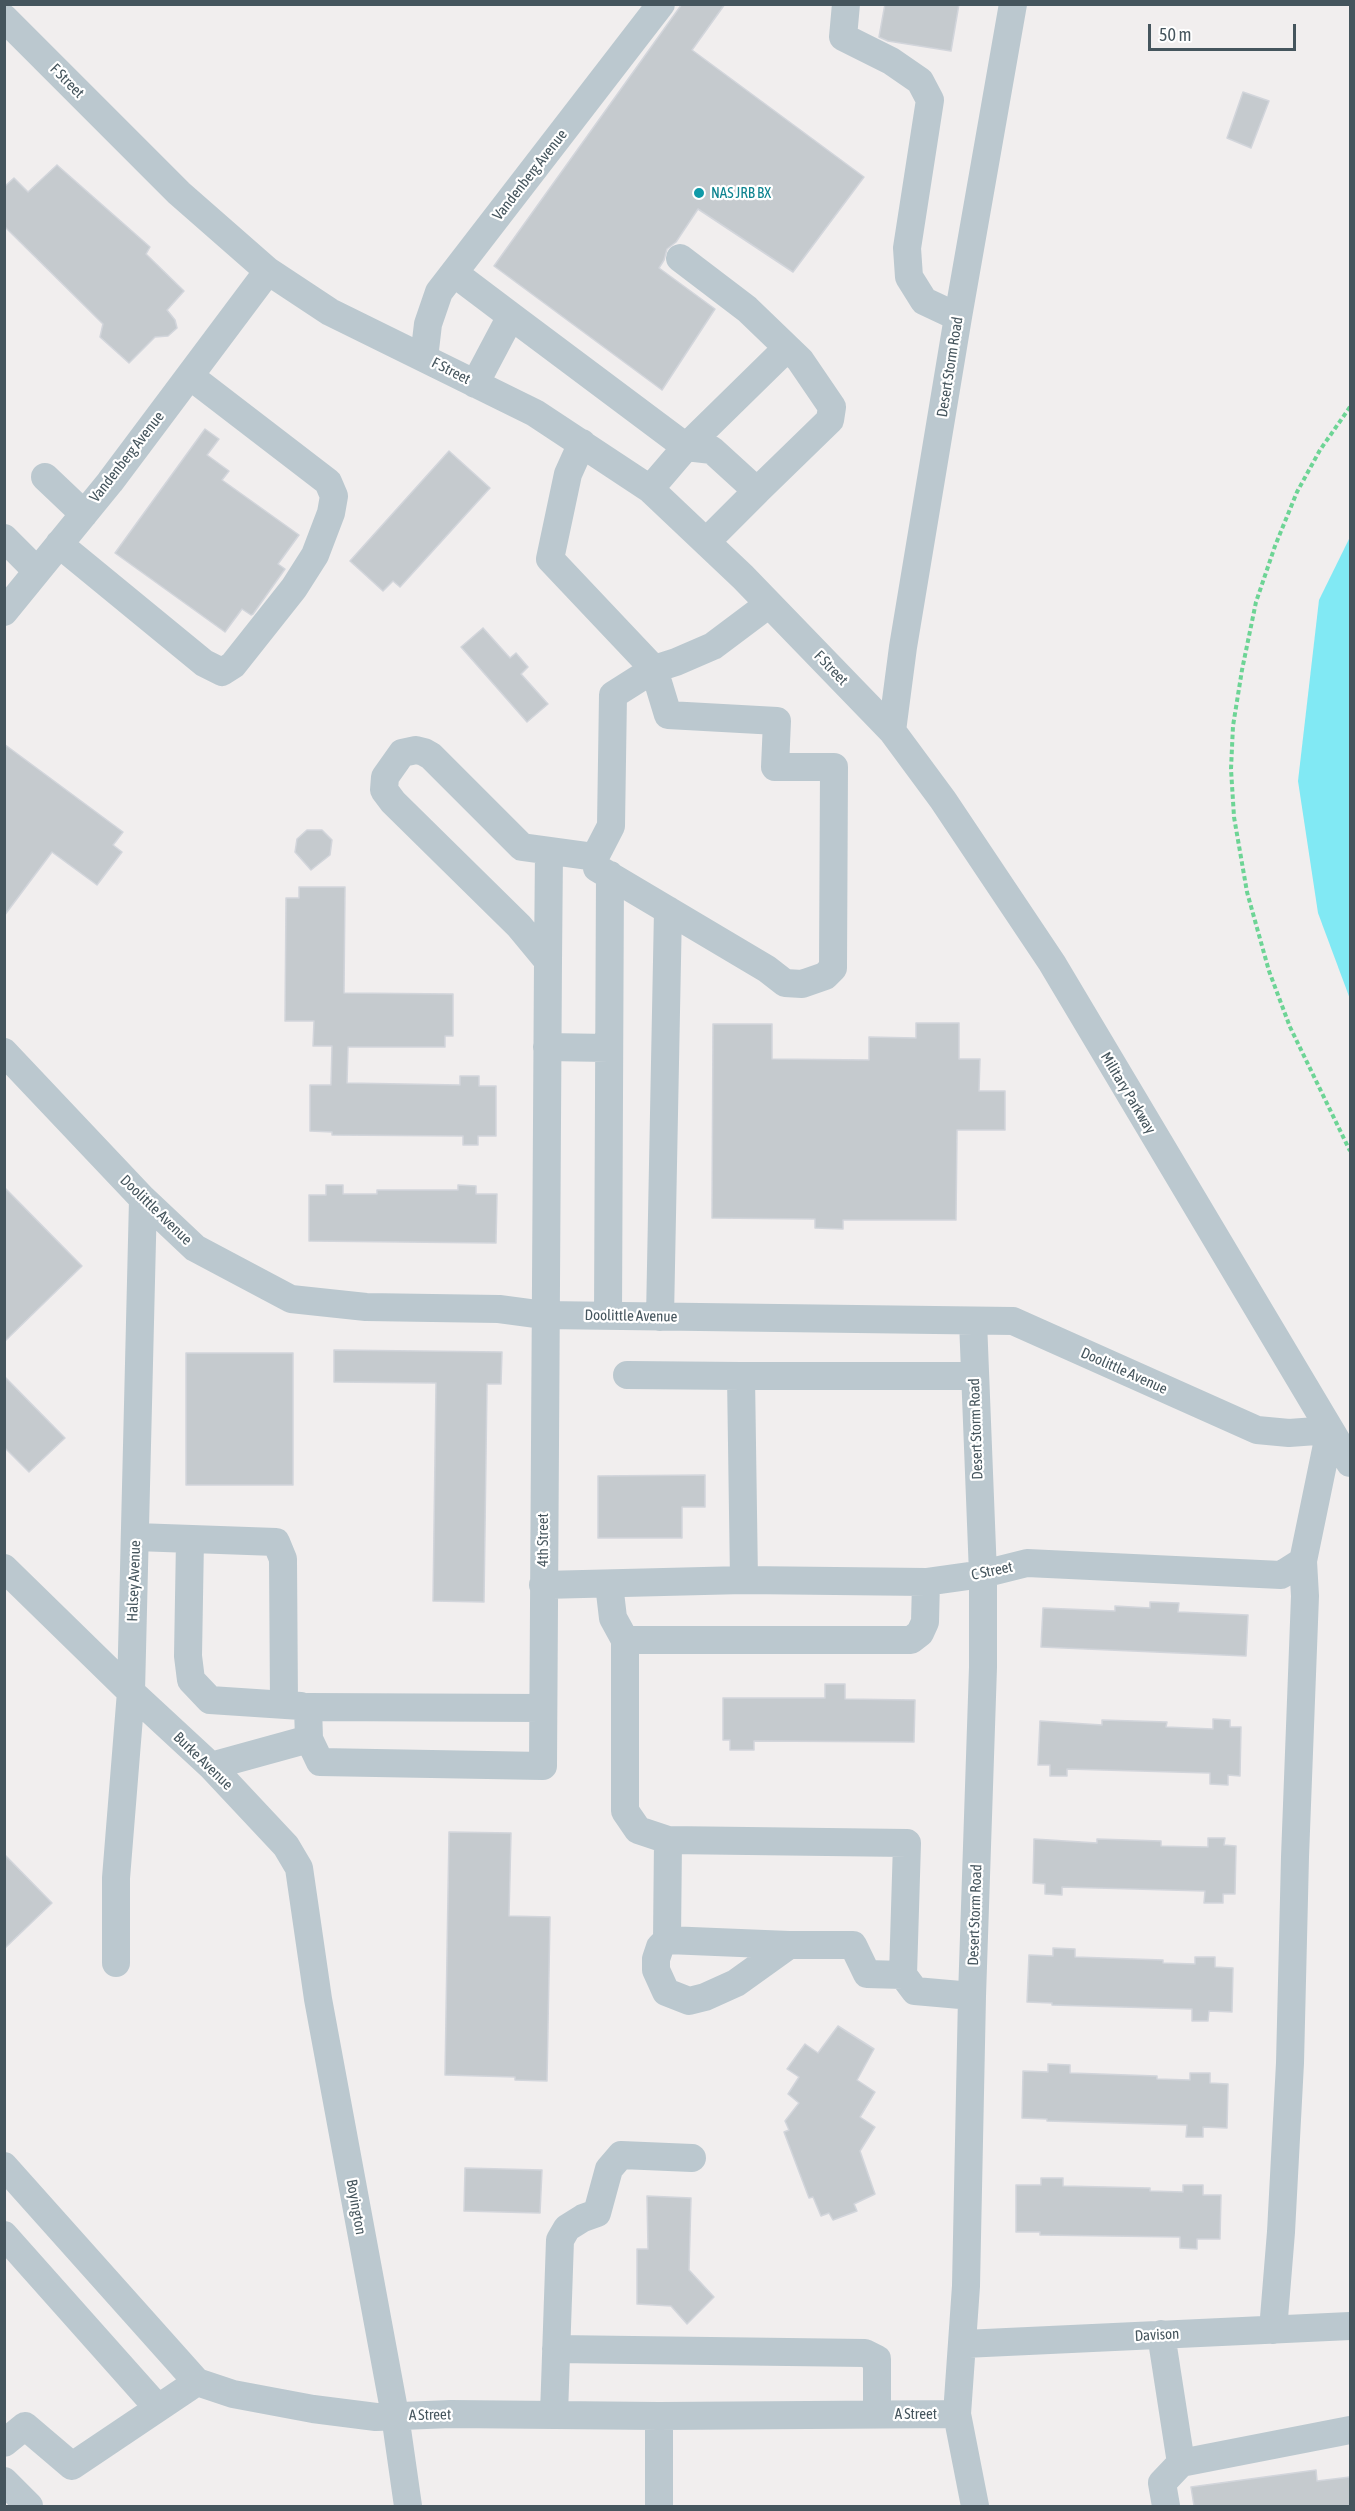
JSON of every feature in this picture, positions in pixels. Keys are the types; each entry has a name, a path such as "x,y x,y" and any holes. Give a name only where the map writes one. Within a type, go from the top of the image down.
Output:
{"street":[{"name":"Vandenberg Avenue","path":"424,358 428,324 439,292 662,4"},
{"path":"846,4 843,37 891,61 920,81 930,100 907,248 909,277 924,301 958,317"},
{"name":"Desert Storm Road","path":"892,731 903,647 1013,4"},
{"name":"F Street","path":"4,18 179,193 268,271 330,312 536,413 650,489 769,604 892,731"},
{"path":"680,258 747,309 788,348 800,360 832,406 830,420 706,542"},
{"name":"Vandenberg Avenue","path":"4,612 84,514 268,271"},
{"path":"454,273 686,447 712,450 758,491"},
{"path":"475,384 510,316"},
{"path":"650,489 686,447 788,348"},
{"path":"58,544 204,663 222,672 233,665 294,588 315,555 331,513 334,496 328,482 190,376"},
{"path":"548,961 519,926 393,802 384,790 385,777 402,753 416,750 431,756 522,847 549,851 602,866 668,910 767,969 785,983 802,984 813,981 825,976 833,968 834,768 775,767 777,720 668,715 654,669 550,559 568,474 582,443"},
{"path":"45,477 84,514"},
{"path":"4,538 37,571"},
{"path":"608,1316 608,1048 602,866 611,826 614,694 654,669 713,646 769,604"},
{"name":"Military Parkway","path":"892,731 943,800 1052,963 1350,1463"},
{"name":"4th Street","path":"309,1739 320,1762 543,1766 544,1315 549,851"},
{"path":"660,1317 668,910"},
{"path":"548,1047 608,1048"},
{"name":"Doolittle Avenue","path":"6,1056 143,1199 195,1248 291,1299 366,1307 499,1309 544,1315 1013,1321 1257,1430 1289,1433 1330,1430"},
{"name":"Halsey Avenue","path":"116,1963 116,1878 131,1692 143,1199"},
{"name":"Desert Storm Road","path":"973,1321 983,1667 964,2344 957,2414 975,2506"},
{"path":"627,1375 974,1376"},
{"path":"741,1376 744,1580"},
{"path":"1273,2330 1290,2063 1305,1596 1303,1561 1330,1430"},
{"path":"136,1537 276,1542 283,1559 296,1705 309,1739 211,1766"},
{"path":"190,1540 188,1656 191,1680 210,1700 296,1705 543,1707"},
{"name":"C Street","path":"543,1585 744,1580 926,1582 982,1574 1027,1563 1281,1575 1303,1561"},
{"name":"Burke Avenue","path":"4,1568 131,1692 211,1766 294,1858 298,1868 318,1999"},
{"path":"625,1640 911,1640 920,1633 925,1622 926,1582"},
{"path":"609,1584 613,1618 625,1640 625,1811 638,1830 668,1840 907,1843 903,1975 915,1991 972,1996"},
{"path":"668,1840 667,1940 660,1947 656,1959 656,1970 666,1992 690,2001 705,1997 736,1983 789,1945"},
{"path":"667,1940 853,1945 867,1974 903,1975"},
{"name":"Boyington","path":"318,1999 394,2415 408,2506"},
{"path":"554,2414 560,2240 567,2228 597,2213 609,2169 621,2155 692,2157"},
{"name":"A Street","path":"4,2166 197,2382 233,2394 313,2409 376,2417 554,2414 659,2416 957,2414"},
{"path":"4,2235 158,2408"},
{"name":"Davison","path":"964,2344 1350,2326"},
{"path":"1161,2334 1181,2463"},
{"path":"556,2349 865,2353 877,2358 877,2413"},
{"path":"4,2443 26,2426 72,2466 197,2382"},
{"path":"659,2416 659,2506"},
{"path":"1166,2506 1162,2483 1181,2463 1350,2430"},
{"path":"4,2481 29,2506"}],"path":[{"path":"1350,407 1320,450 1297,492 1260,591 1242,670 1233,726 1231,769 1234,817 1247,892 1269,971 1290,1027 1350,1151"}],"water":[{"path":"1350,537 1350,999 1318,913 1298,781 1319,600"}],"building":[{"name":"NAS JRB BX","path":"682,4 725,4 692,50 864,177 793,272 698,209 676,242 667,249 659,268 715,309 662,390 494,266"},
{"path":"885,4 959,4 951,51 888,41 879,37"},
{"path":"1243,92 1269,101 1251,148 1227,138"},
{"path":"57,165 150,247 146,254 184,291 167,310 175,320 177,328 168,336 155,337 129,363 100,337 103,324 4,226 4,187 14,178 28,192"},
{"path":"205,429 219,439 207,455 229,471 222,480 299,535 278,564 285,569 253,614 242,609 225,632 115,553"},
{"path":"449,451 490,488 400,587 393,581 383,591 350,561"},
{"path":"483,628 510,658 516,653 528,667 521,674 548,704 527,722 461,647"},
{"path":"4,744 123,832 113,845 122,852 97,885 52,852 4,916"},
{"path":"307,830 322,830 332,840 330,855 311,870 295,852 297,839"},
{"path":"299,887 345,887 344,993 453,994 453,1036 445,1036 445,1047 348,1047 347,1083 460,1085 460,1076 479,1076 479,1086 496,1086 496,1136 478,1136 478,1145 463,1145 463,1136 332,1135 332,1132 310,1131 310,1085 331,1085 332,1046 313,1046 314,1021 285,1021 286,898 299,898"},
{"path":"916,1023 959,1023 959,1059 980,1059 979,1091 1005,1091 1005,1130 957,1130 956,1220 843,1220 843,1229 815,1228 815,1219 712,1218 713,1024 772,1024 772,1059 869,1060 869,1037 916,1038"},
{"path":"326,1185 343,1185 343,1194 377,1194 377,1190 458,1190 458,1185 476,1186 476,1194 497,1194 496,1243 309,1241 309,1195 326,1195"},
{"path":"4,1187 82,1266 4,1342"},
{"path":"334,1350 502,1352 501,1384 487,1384 484,1602 433,1601 436,1383 334,1382"},
{"path":"186,1353 293,1353 293,1485 186,1485"},
{"path":"4,1376 65,1438 29,1472 4,1447"},
{"path":"705,1475 705,1507 682,1507 682,1538 598,1538 598,1476"},
{"path":"1150,1602 1179,1603 1178,1612 1248,1615 1246,1656 1041,1647 1043,1608 1115,1611 1115,1606 1150,1608"},
{"path":"825,1684 845,1684 845,1699 915,1700 914,1742 754,1741 754,1750 730,1750 730,1740 723,1740 723,1698 825,1698"},
{"path":"1213,1719 1230,1720 1230,1727 1241,1727 1240,1776 1228,1775 1228,1785 1210,1784 1210,1773 1067,1769 1067,1776 1050,1776 1050,1765 1038,1765 1040,1721 1102,1725 1102,1720 1167,1722 1166,1727 1213,1729"},
{"path":"449,1832 511,1833 509,1916 550,1917 547,2081 515,2080 515,2077 445,2075"},
{"path":"1208,1838 1225,1838 1224,1845 1236,1846 1235,1894 1223,1894 1223,1903 1204,1903 1205,1891 1062,1887 1062,1895 1045,1894 1045,1884 1033,1883 1034,1839 1097,1843 1097,1839 1161,1841 1161,1846 1208,1847"},
{"path":"4,1854 52,1903 4,1949"},
{"path":"1053,1948 1075,1949 1075,1957 1163,1960 1163,1963 1195,1964 1195,1957 1215,1957 1215,1967 1233,1968 1232,2012 1209,2011 1208,2021 1192,2021 1192,2009 1052,2005 1052,2003 1027,2002 1029,1955 1053,1956"},
{"path":"838,2026 874,2049 857,2080 875,2092 860,2117 875,2127 860,2151 875,2194 854,2204 857,2211 833,2220 829,2213 821,2216 813,2197 809,2198 784,2132 789,2130 785,2121 799,2103 788,2094 799,2077 787,2069 805,2044 818,2053"},
{"path":"1048,2064 1070,2065 1070,2073 1157,2076 1157,2079 1190,2080 1190,2073 1210,2073 1210,2083 1228,2084 1227,2128 1203,2127 1203,2137 1186,2137 1187,2125 1047,2121 1047,2119 1022,2118 1023,2071 1048,2072"},
{"path":"465,2168 542,2170 540,2213 464,2211"},
{"path":"1041,2178 1063,2178 1063,2186 1150,2188 1150,2191 1183,2192 1183,2185 1203,2185 1203,2195 1221,2195 1220,2239 1197,2239 1197,2249 1180,2248 1180,2237 1040,2235 1040,2232 1016,2232 1016,2185 1041,2185"},
{"path":"647,2196 691,2198 689,2270 714,2297 687,2324 671,2306 637,2304 637,2249 648,2249"},
{"path":"1316,2470 1317,2481 1350,2477 1350,2506 1194,2506 1191,2487"}],"place":[{"name":"NAS JRB BX","path":"699,193"}]}
